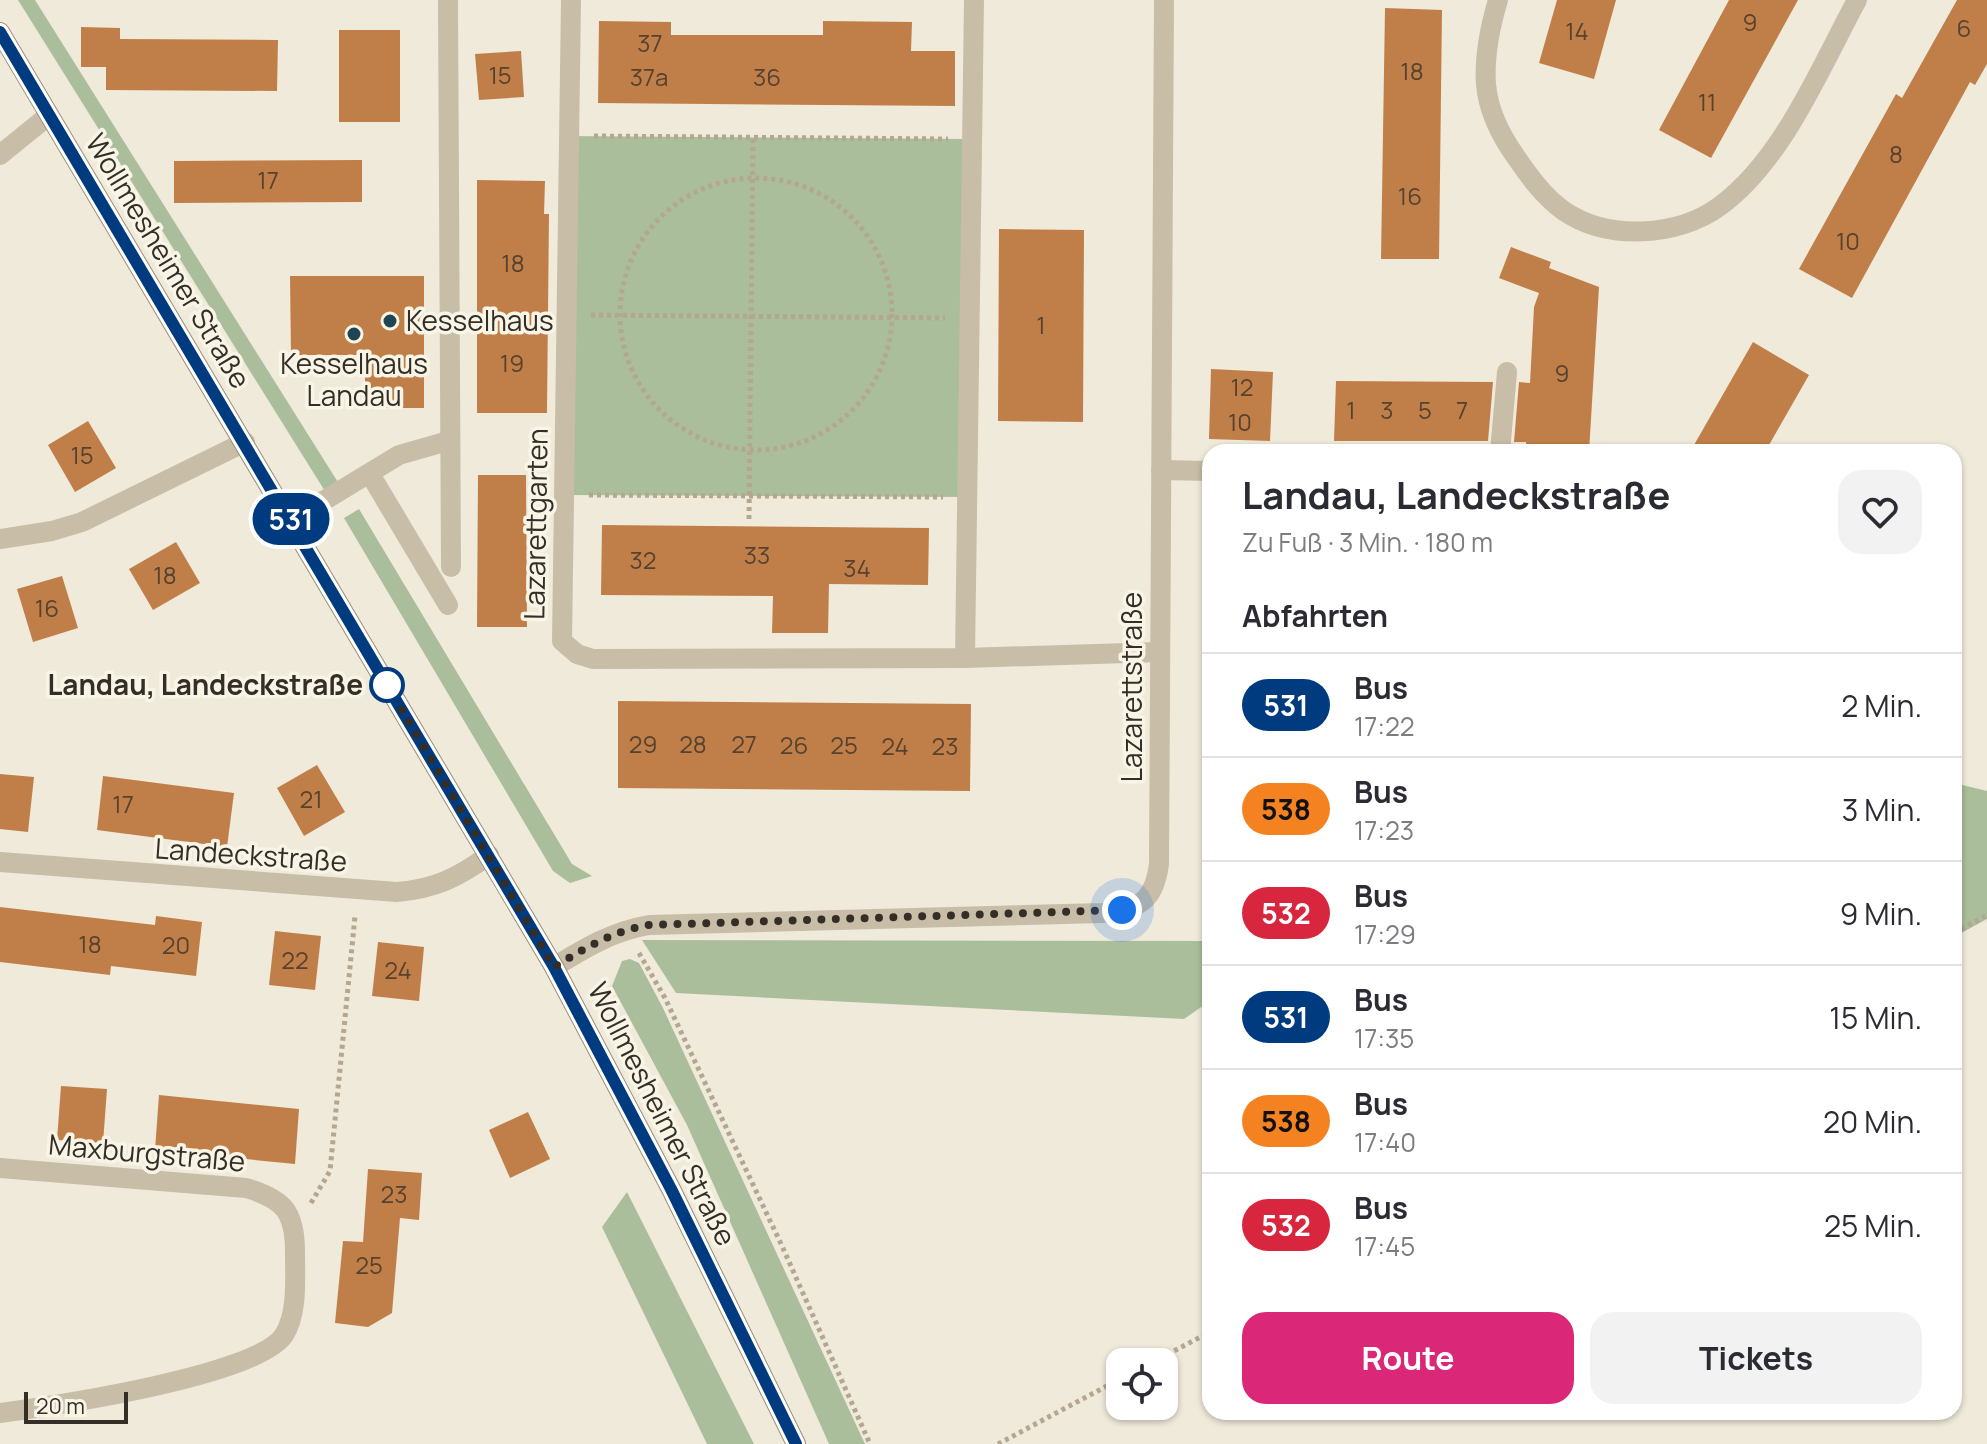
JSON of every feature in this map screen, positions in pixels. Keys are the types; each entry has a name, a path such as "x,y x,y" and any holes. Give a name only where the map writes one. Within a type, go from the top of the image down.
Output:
{"main road":[{"name":"Wollmesheimer Straße","path":"0,32 292,520 554,967 671,1189 796,1444"}],"street":[{"path":"448,0 451,567"},
{"name":"Lazarettgarten","path":"571,0 562,641 577,654 593,659 965,658 1160,652"},
{"path":"965,658 974,0"},
{"name":"Lazarettstraße","path":"625,929 677,923 1103,913 1135,906 1148,898 1156,884 1159,864 1164,0"},
{"path":"1498,0 1486,55 1486,86 1493,114 1511,150 1532,180 1565,212 1606,228 1650,231 1673,227 1717,208 1758,172 1857,0"},
{"path":"0,155 48,116"},
{"path":"1501,444 1507,372"},
{"path":"292,520 399,455 448,441"},
{"path":"0,539 52,531 82,522 245,442"},
{"path":"1161,470 1202,471"},
{"path":"370,474 448,605"},
{"name":"Landeckstraße","path":"0,862 358,891 432,887 456,878 489,855"},
{"path":"554,967 625,929"},
{"name":"Maxburgstraße","path":"0,1168 246,1188 275,1197 288,1211 295,1230 295,1279 285,1334 276,1345 259,1355 154,1385 77,1402 0,1413"}],"path":[{"path":"569,136 972,139"},
{"path":"749,519 753,137"},
{"path":"752,178 782,178 821,192 853,217 877,250 891,288 893,317 881,369 860,404 828,430 791,447 750,451 710,444 674,424 645,395 626,359 619,315 624,278 640,240 667,209 702,187 752,178"},
{"path":"567,315 970,318"},
{"path":"564,495 968,497"},
{"path":"329,1173 358,891"},
{"path":"1962,929 1987,915"},
{"path":"625,929 672,1012 870,1444"},
{"path":"1178,1349 1202,1336"},
{"path":"998,1444 1106,1386"}],"green space":[{"path":"18,0 35,0 341,487 328,496"},
{"path":"569,136 972,139 968,497 564,495"},
{"path":"359,509 572,864 592,876 570,883 553,871 344,518"},
{"path":"1962,785 1987,791 1987,919 1962,933"},
{"path":"642,940 1202,941 1202,1007 1184,1019 676,993"},
{"path":"630,959 639,963 663,1008 865,1444 829,1444 687,1125 612,986 622,961"},
{"path":"627,1192 754,1444 707,1444 602,1227"}],"building":[{"path":"1557,0 1616,0 1594,79 1539,63"},
{"path":"1729,0 1798,0 1711,158 1659,130"},
{"path":"1957,0 1987,0 1987,64 1975,85 1970,82 1852,298 1799,269 1896,94 1902,98"},
{"path":"1385,8 1442,10 1439,259 1381,259"},
{"path":"599,21 671,22 671,35 823,35 823,21 912,22 911,51 955,51 955,106 598,103"},
{"path":"81,27 120,28 120,39 278,40 277,91 106,90 106,67 81,67"},
{"path":"339,30 400,30 400,122 339,122"},
{"path":"521,51 524,97 479,100 475,54"},
{"path":"362,160 362,202 174,203 174,161"},
{"path":"477,180 545,181 544,214 549,214 547,413 477,413"},
{"path":"999,229 1084,230 1083,422 998,421"},
{"path":"1511,247 1551,262 1549,268 1599,287 1589,444 1514,442 1519,382 1530,383 1534,307 1539,293 1499,278"},
{"path":"290,276 424,276 424,408 365,408 365,355 291,355"},
{"path":"1753,342 1809,375 1770,444 1695,444"},
{"path":"1211,369 1273,372 1270,441 1209,439"},
{"path":"1336,381 1493,382 1488,441 1334,441"},
{"path":"88,421 116,468 75,492 48,445"},
{"path":"478,475 526,475 527,627 477,627"},
{"path":"602,525 929,528 928,585 829,584 828,633 772,633 773,596 601,595"},
{"path":"176,542 200,583 153,610 129,569"},
{"path":"62,576 78,628 33,642 17,589"},
{"path":"618,701 971,704 970,791 618,788"},
{"path":"317,765 345,812 304,836 277,788"},
{"path":"0,774 34,777 28,832 0,829"},
{"path":"103,776 234,793 227,847 97,830"},
{"path":"0,907 155,925 156,916 202,922 196,976 111,966 110,975 0,962"},
{"path":"275,931 321,936 315,990 269,985"},
{"path":"378,942 424,947 419,1001 372,996"},
{"path":"61,1086 107,1089 103,1143 57,1140"},
{"path":"159,1095 299,1109 295,1164 155,1150"},
{"path":"528,1112 550,1159 510,1178 489,1130"},
{"path":"368,1169 422,1173 419,1220 400,1218 392,1313 368,1327 335,1323 343,1241 363,1242"}],"bus line":[{"name":"531","path":"0,32 292,520 554,967 671,1189 796,1444"}],"place":[{"name":"Kesselhaus","path":"390,321"},
{"name":"Kesselhaus Landau","path":"354,334"},
{"name":"Landau, Landeckstraße","path":"387,685"}],"route":[{"path":"387,685 554,967 601,939 625,929 649,925 1122,910"}]}
